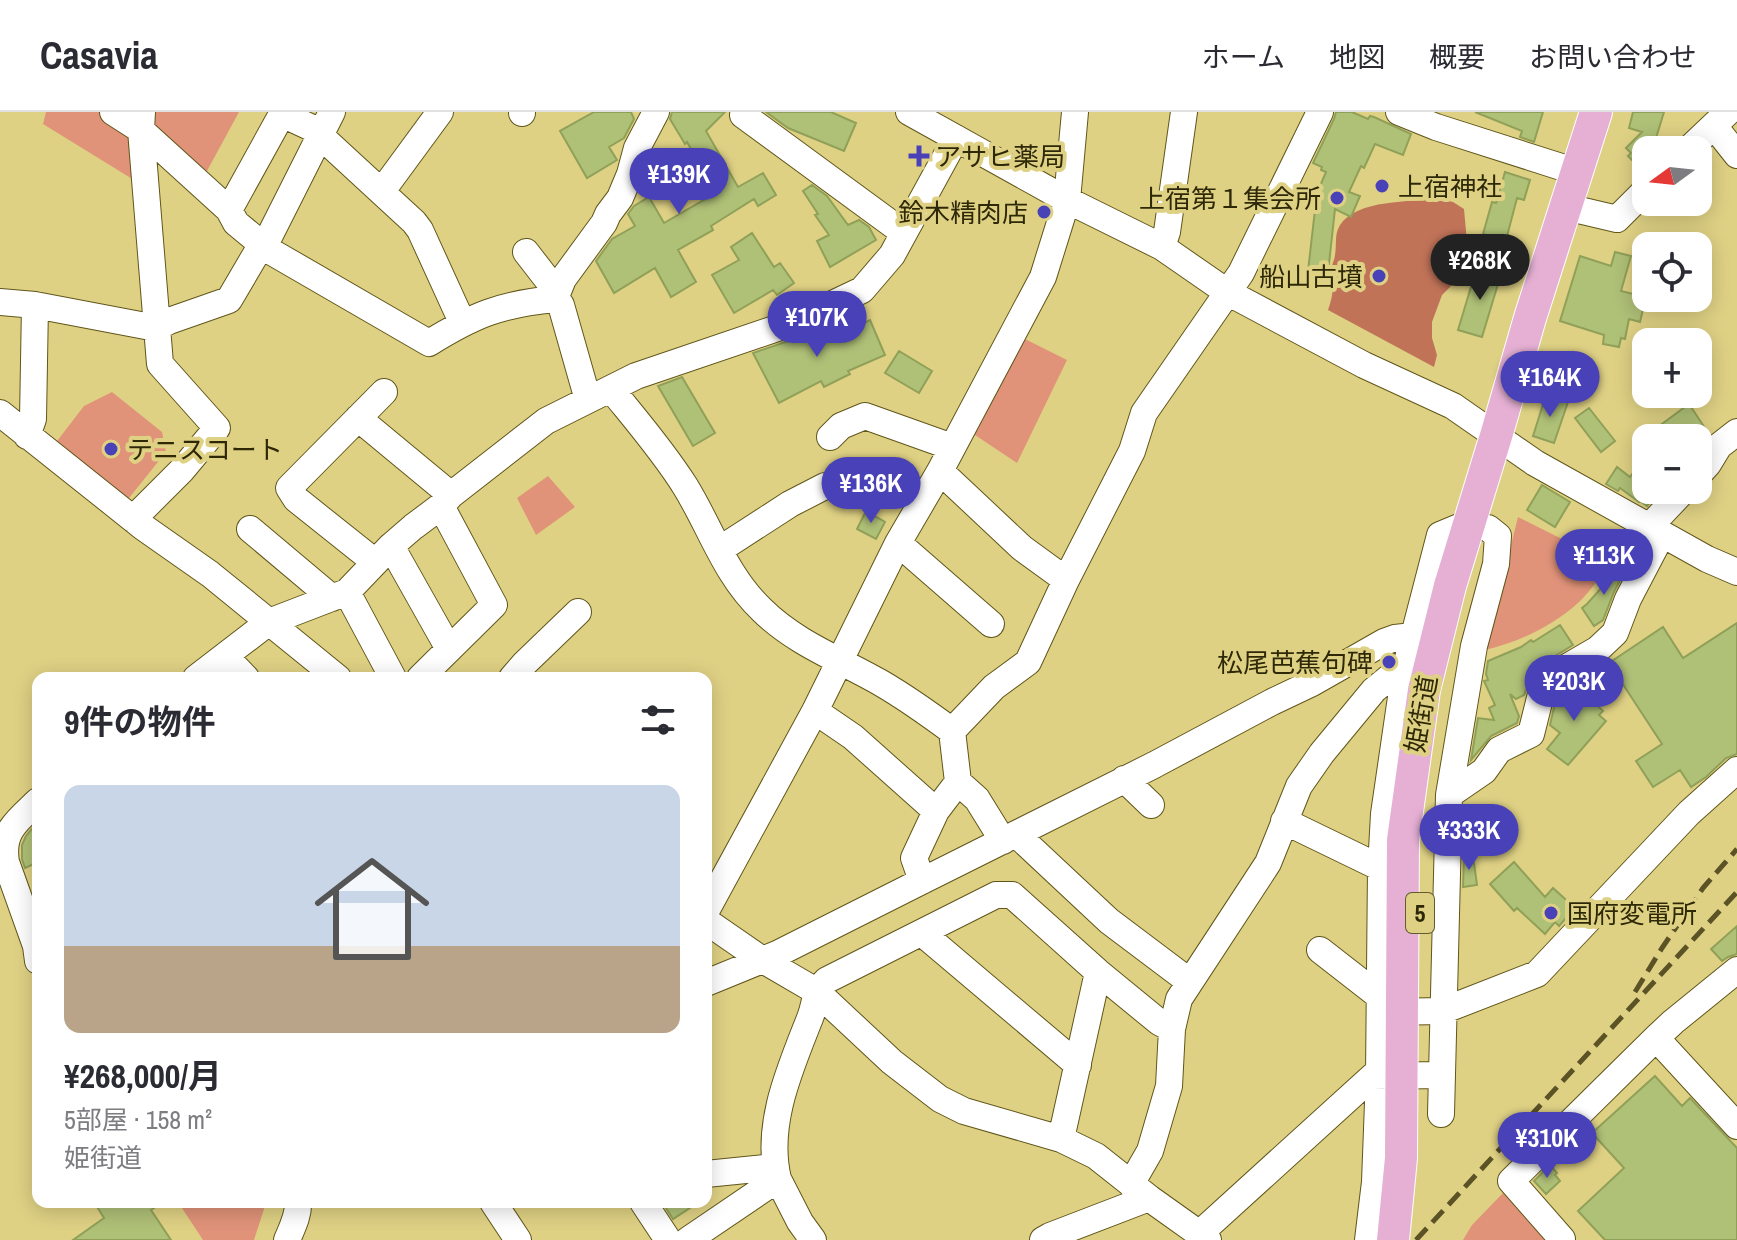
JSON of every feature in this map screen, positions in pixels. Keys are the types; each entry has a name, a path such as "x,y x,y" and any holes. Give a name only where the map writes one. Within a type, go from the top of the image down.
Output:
{"main road":[{"name":"姫街道","path":"1393,1240 1401,1158 1403,840 1424,690 1478,526 1496,436 1525,333 1596,112"},
{"name":"姫街道","path":"1412,1240 1418,1154 1423,838 1458,588"}],"street":[{"path":"113,112 142,121 229,210 236,223 270,251 429,343 462,322 505,306 556,296"},
{"path":"382,191 440,112"},
{"path":"556,296 563,279 620,198 637,148 656,112"},
{"path":"745,112 743,115 904,233"},
{"path":"909,112 1067,200 1162,247 1227,292 1364,365 1453,406 1535,463 1655,531 1737,572"},
{"path":"712,900 815,711 898,543 940,471 1043,277 1067,200 1075,112"},
{"path":"1162,247 1167,232 1184,112"},
{"path":"952,731 994,687 1028,662 1132,451 1144,413 1241,273 1320,112"},
{"path":"1399,112 1438,120 1577,172"},
{"path":"229,210 282,114 312,128 327,124"},
{"path":"1703,136 1721,119 1737,155"},
{"path":"133,519 182,470 217,428 160,364 142,121"},
{"path":"327,124 382,191 420,230 462,322"},
{"path":"0,302 35,305 156,328 229,300 263,245 327,124"},
{"path":"204,672 269,622 339,595 413,527 546,421 636,376 795,322 862,290 892,255 956,138"},
{"path":"1566,207 1617,219 1632,204"},
{"path":"526,252 561,305 599,394 673,468 733,577 762,610 780,626 882,683 952,731 958,782 977,799 1009,838 1109,921 1190,982"},
{"path":"27,436 33,419 35,305"},
{"path":"384,392 289,488 296,499 383,554 449,649"},
{"path":"0,413 133,519 210,574 331,672"},
{"path":"830,437 841,426 865,416 952,447"},
{"path":"358,418 446,500 494,605 426,672"},
{"path":"1712,457 1719,446 1737,432"},
{"path":"940,471 1022,548 1066,580"},
{"path":"719,550 790,504 825,486"},
{"path":"1449,795 1484,771 1499,750 1531,734 1541,694 1567,667 1598,649 1615,633 1655,531 1674,504"},
{"path":"1368,1240 1375,1182 1379,1076 1384,814 1405,670 1440,535 1478,526 1498,536 1496,564 1474,646 1449,795 1441,1114"},
{"path":"250,529 339,595 389,672"},
{"path":"898,543 991,624"},
{"path":"517,672 578,612"},
{"path":"712,980 777,954 1009,838 1312,683 1384,642 1413,636"},
{"path":"225,656 240,672"},
{"path":"1043,1240 1140,1191 1169,1086 1172,1029 1179,999 1268,863 1299,786 1374,690 1405,670"},
{"path":"815,711 853,737 936,811"},
{"path":"1320,950 1379,1004 1442,1011 1537,974 1689,813 1737,770"},
{"path":"1124,779 1151,805"},
{"path":"922,881 914,858 936,811 958,782"},
{"path":"32,807 14,824 5,842 6,862 28,893 32,920"},
{"path":"1284,821 1381,868"},
{"path":"813,1240 800,1222 777,1173 776,1131 785,1081 815,1006 816,991 827,980 996,895 1012,895 1098,972 1172,1029"},
{"path":"712,925 816,991 892,1062 940,1099 964,1111 1061,1139 1096,1156 1203,1237 1373,1076 1441,1075"},
{"path":"922,933 1078,1065"},
{"path":"1560,1240 1511,1181 1673,1022 1737,970"},
{"path":"1061,1139 1098,972"},
{"path":"1656,1038 1737,1126"},
{"path":"712,1174 777,1173"},
{"path":"688,1240 777,1173"},
{"path":"287,1240 297,1208"},
{"path":"497,1208 518,1240"},
{"path":"647,1208 668,1240"}],"shaded area":[{"path":"46,112 107,112 133,129 142,185 43,124"},
{"path":"148,112 239,112 201,182 148,130"},
{"path":"1439,199 1453,202 1464,209 1468,253 1462,271 1442,295 1432,322 1437,355 1434,367 1328,310 1333,291 1331,269 1337,232 1348,217 1359,210 1385,203"},
{"path":"1019,336 1067,360 1017,463 969,431"},
{"name":"テニスコート","path":"112,392 162,432 166,452 125,503 54,445 84,406"},
{"path":"548,476 575,507 536,535 517,498"},
{"path":"1518,517 1610,563 1569,611 1523,638 1485,650"},
{"path":"1503,1193 1546,1240 1463,1240 1472,1225"},
{"path":"182,1208 264,1208 254,1240 203,1240"}],"building":[{"path":"594,112 631,112 634,119 624,138 609,147 617,160 587,178 560,131"},
{"path":"672,112 725,112 706,131 738,187 763,173 776,195 758,206 754,199 711,226 713,230 678,250 696,282 671,297 655,268 614,293 596,261 612,239 635,226 628,214 634,206 649,197 664,223 712,195 710,191 713,188 670,119"},
{"path":"766,112 831,112 856,123 844,151 788,128"},
{"path":"1336,112 1352,112 1368,119 1374,117 1411,134 1403,155 1375,144 1349,192 1360,196 1351,217 1335,209 1328,273 1308,271 1314,200 1326,172 1313,163"},
{"path":"1475,112 1543,112 1534,142 1520,137 1522,131"},
{"path":"1633,112 1664,112 1657,136 1638,136 1642,132 1629,128"},
{"path":"1632,142 1632,160 1628,156 1631,153 1626,148"},
{"path":"1505,172 1530,180 1524,200 1517,198 1506,240 1483,234"},
{"path":"812,185 827,196 848,225 859,220 869,227 876,240 830,267 817,241 829,235 803,191"},
{"path":"752,233 774,267 780,263 794,283 777,295 773,290 734,313 712,275 739,260 731,247"},
{"path":"1615,252 1631,256 1621,291 1632,294 1632,312 1642,312 1640,322 1629,319 1625,339 1621,338 1619,347 1603,344 1604,335 1560,321 1580,256 1611,266"},
{"path":"1477,267 1501,274 1482,337 1458,330"},
{"path":"870,320 885,355 848,371 850,374 824,387 821,381 779,403 753,353 824,326 831,338"},
{"path":"899,351 932,371 919,393 885,373"},
{"path":"682,377 715,433 693,446 658,386"},
{"path":"1546,395 1568,402 1554,443 1533,436"},
{"path":"1589,408 1615,441 1601,452 1575,418"},
{"path":"1684,408 1692,408 1702,424 1662,424"},
{"path":"1617,467 1630,477 1632,474 1632,497 1620,488 1618,491 1606,484"},
{"path":"1542,485 1570,502 1555,527 1527,510"},
{"path":"866,511 885,522 876,539 857,529"},
{"path":"1630,556 1603,620 1594,626 1582,608"},
{"path":"1737,623 1737,754 1726,758 1691,787 1680,770 1653,787 1636,761 1662,744 1609,663 1663,627 1683,658"},
{"path":"1560,625 1573,645 1555,656 1529,683 1524,695 1516,699 1510,694 1519,716 1517,723 1491,736 1471,760 1478,718 1494,720 1489,708 1495,705 1484,681 1488,680 1488,661 1531,640 1533,642"},
{"path":"1574,683 1603,711 1599,715 1606,721 1568,765 1547,749 1560,733 1550,725 1555,703"},
{"path":"32,829 32,865 25,868 22,845"},
{"path":"1470,853 1477,885 1463,887 1464,854"},
{"path":"1514,862 1545,897 1553,888 1575,908 1559,926 1555,922 1545,934 1517,908 1514,911 1490,884"},
{"path":"1737,926 1737,954 1722,961 1711,949"},
{"path":"1655,1076 1682,1106 1690,1098 1737,1148 1737,1240 1605,1240 1578,1211 1624,1168 1592,1133"},
{"path":"1550,1165 1560,1181 1546,1194 1534,1181"},
{"path":"98,1208 154,1208 151,1210 171,1240 73,1240 104,1218"},
{"path":"666,1208 690,1208 673,1219"}],"railway":[{"path":"1635,992 1703,888 1737,849"},
{"path":"1416,1240 1737,892"}],"place":[{"name":"アサヒ薬局","path":"919,156"},
{"name":"上宿神社","path":"1382,186"},
{"name":"上宿第１集会所","path":"1337,198"},
{"name":"鈴木精肉店","path":"1044,212"},
{"name":"船山古墳","path":"1379,276"},
{"name":"テニスコート","path":"111,449"},
{"name":"松尾芭蕉句碑","path":"1389,662"},
{"name":"国府変電所","path":"1551,913"}]}
